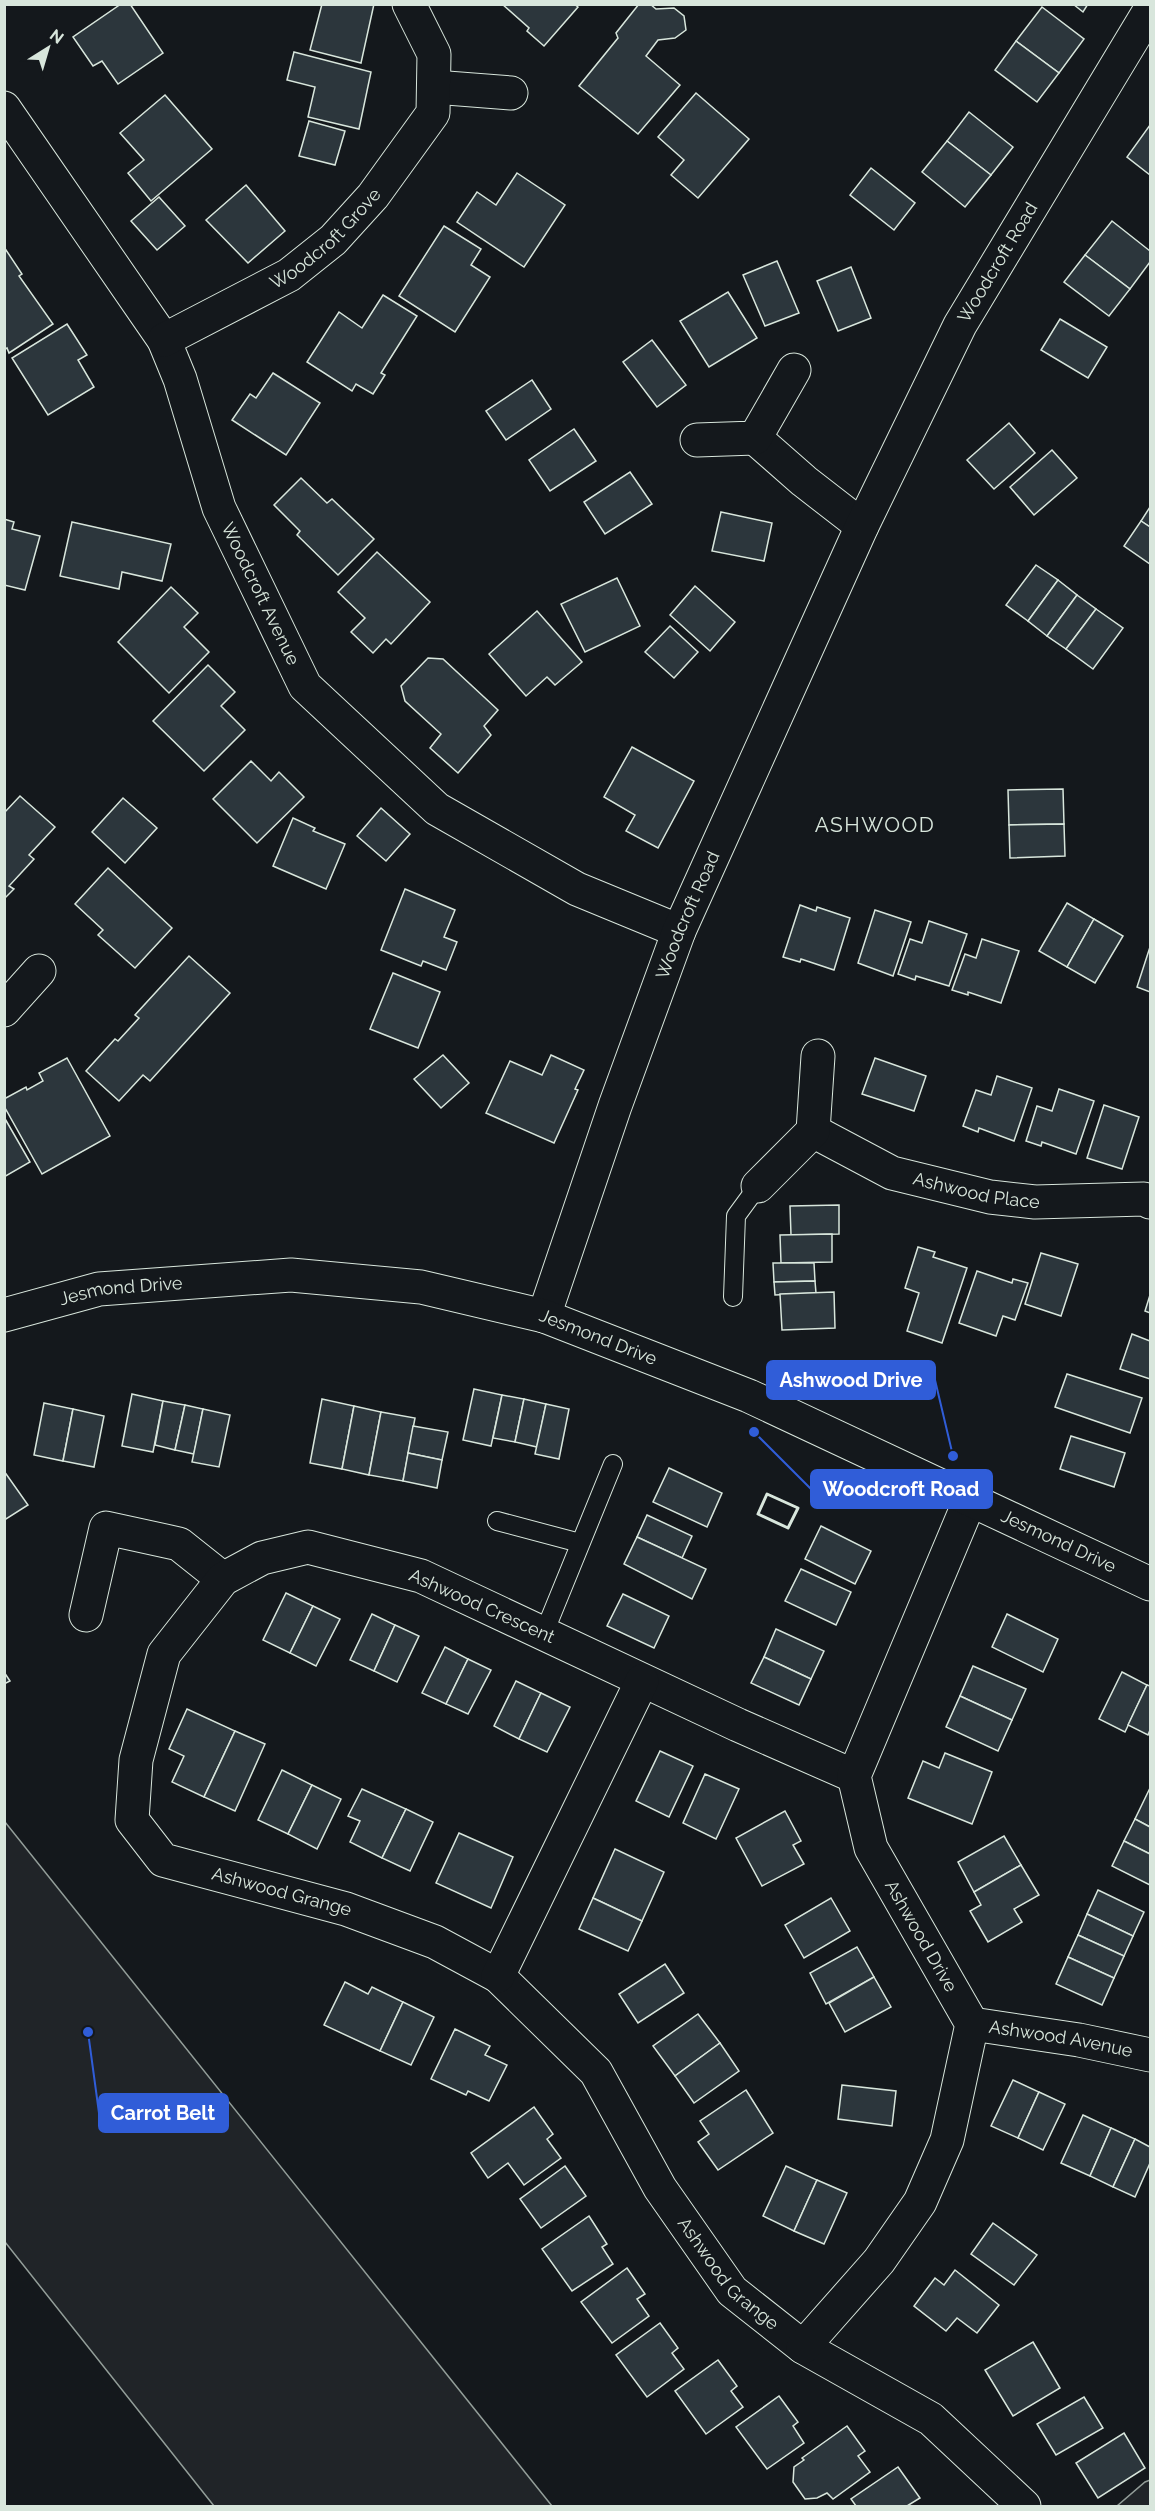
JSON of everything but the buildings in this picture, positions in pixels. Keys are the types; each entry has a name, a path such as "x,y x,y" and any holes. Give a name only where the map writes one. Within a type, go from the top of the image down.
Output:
{"street":[{"name":"Woodcroft Grove","path":"164,340 289,275 333,240 373,196 433,113 434,54 409,4"},
{"name":"Woodcroft Road","path":"544,1316 615,1106 679,932 862,526 960,325 1150,10"},
{"path":"434,87 511,93"},
{"name":"Woodcroft Avenue","path":"4,108 164,340 180,379 219,508 305,686 437,809 577,889 679,932"},
{"path":"755,438 794,370"},
{"path":"697,440 755,438 804,481 862,526"},
{"path":"4,1010 39,971"},
{"path":"758,1186 813,1131 818,1056"},
{"name":"Ashwood Place","path":"813,1131 892,1173 990,1197 1035,1202 1144,1199 1150,1202"},
{"name":"Jesmond Drive","path":"4,1315 99,1289 291,1275 422,1287 544,1316 749,1396 1150,1584"},
{"path":"854,1776 970,1500"},
{"path":"86,1615 106,1528 178,1544 223,1579"},
{"name":"Ashwood Crescent","path":"135,1760 164,1654 223,1579 262,1558 308,1546 421,1576 642,1681 854,1776"},
{"path":"498,1976 642,1681"},
{"name":"Ashwood Grange","path":"135,1760 132,1820 163,1860 346,1909 435,1942 498,1976 596,2072 660,2188 732,2291 803,2347 931,2419 1024,2506"},
{"name":"Ashwood Drive","path":"854,1776 870,1848 972,2024"},
{"path":"803,2347 879,2261 920,2202 947,2140 972,2024"},
{"name":"Ashwood Avenue","path":"972,2024 1079,2040 1150,2054"}],"lane":[{"path":"733,1297 736,1216 758,1186"},
{"path":"544,1633 613,1464"},
{"path":"497,1521 580,1543"}],"shaded area":[{"path":"4,1822 552,2506 214,2506 5,2242"},
{"path":"1150,2480 1150,2506 1117,2506 1145,2482"}],"wall":[{"path":"767,1494 798,1508 788,1528 758,1514 767,1494"}],"place":[{"name":"Woodcroft Road","path":"754,1432"},
{"name":"Ashwood Drive","path":"953,1456"},
{"name":"Carrot Belt","path":"88,2032"}],"district":[{"name":"ASHWOOD","path":"875,825"}]}
